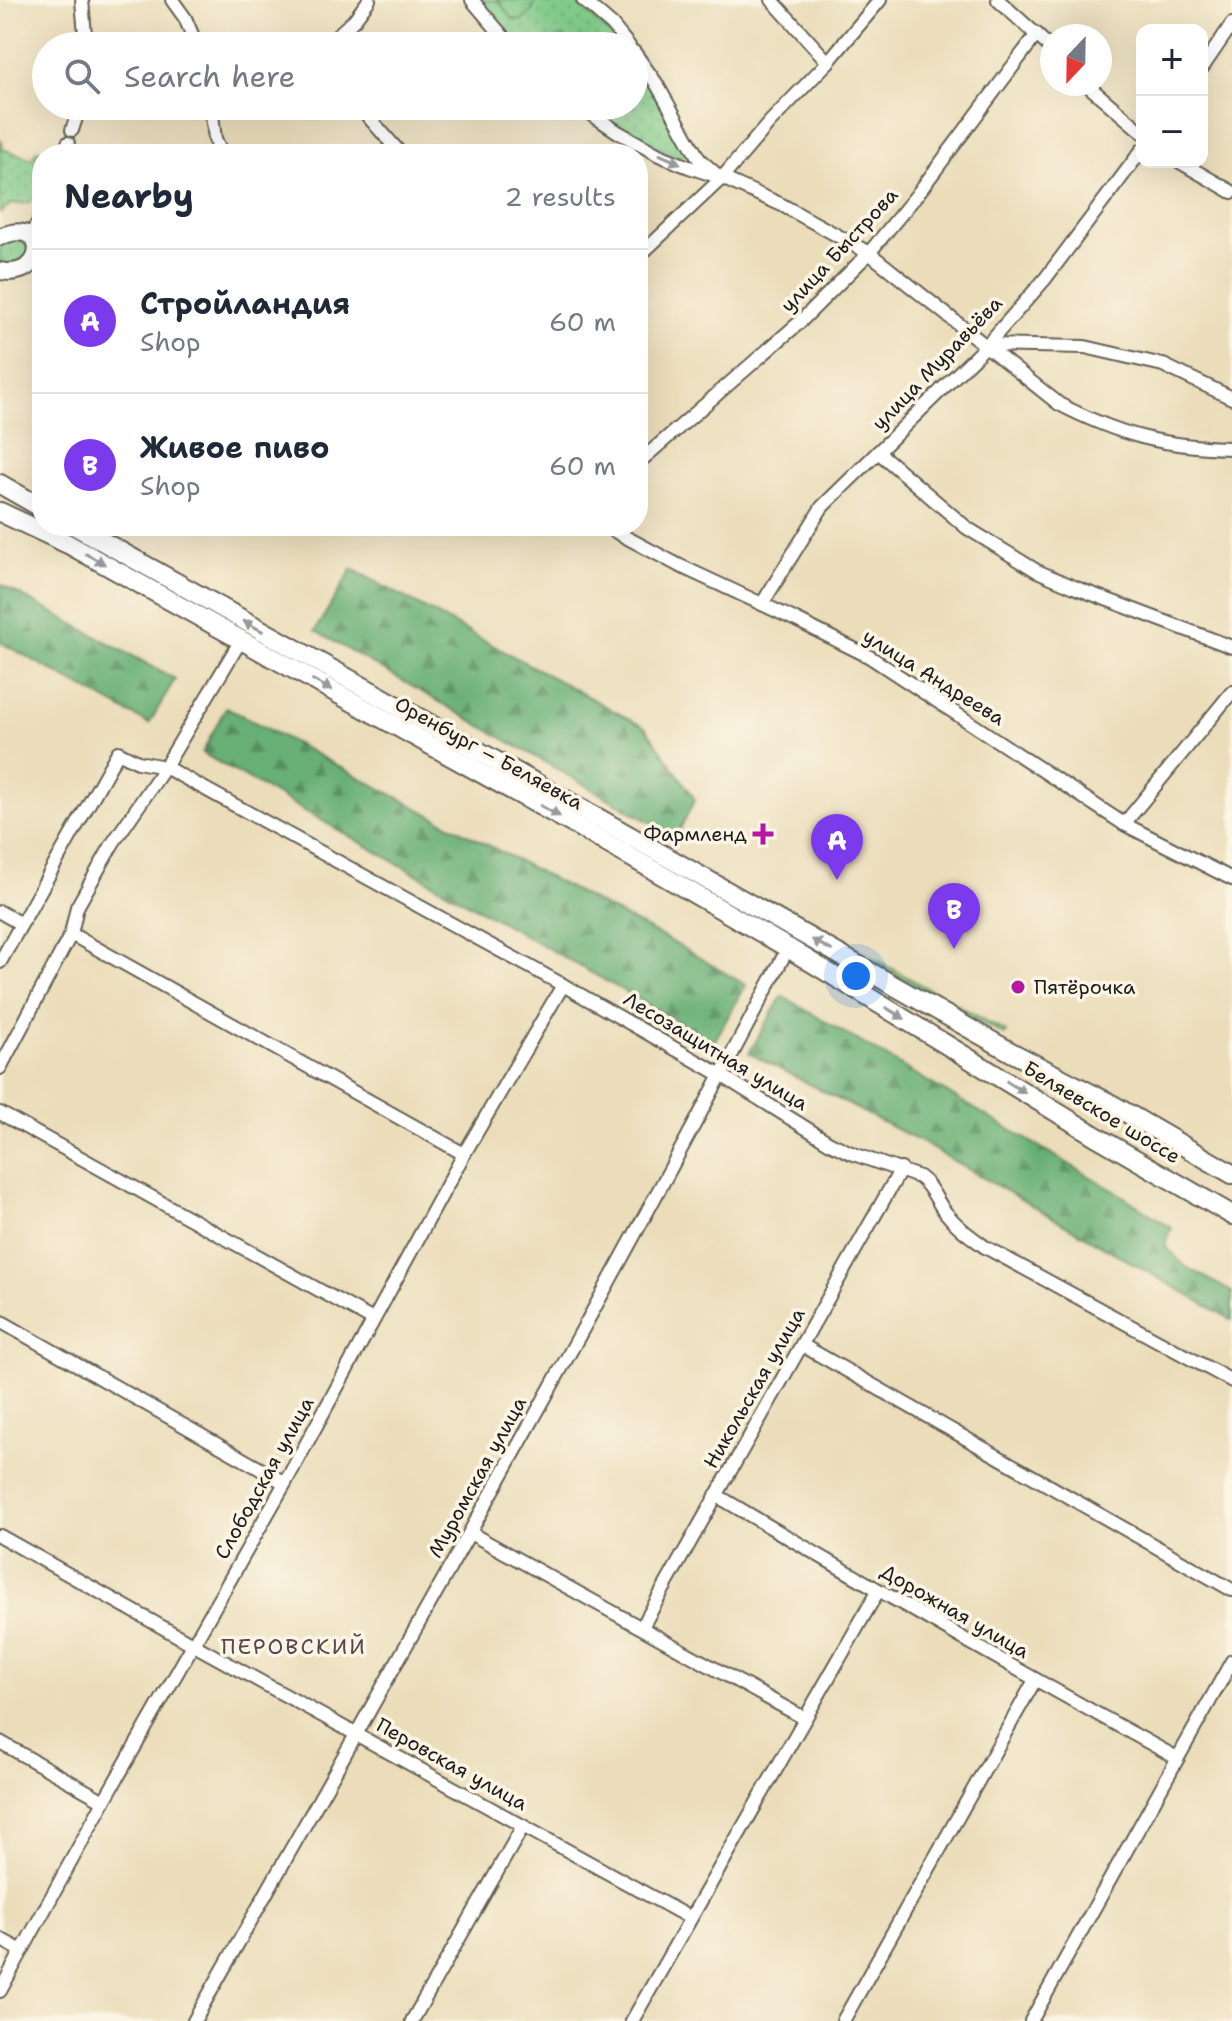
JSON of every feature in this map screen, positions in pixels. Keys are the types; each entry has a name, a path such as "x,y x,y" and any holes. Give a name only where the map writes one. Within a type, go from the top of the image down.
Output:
{"main road":[{"path":"0,484 32,502"},
{"name":"Оренбург – Беляевка","path":"0,512 32,527"},
{"name":"Оренбург – Беляевка","path":"51,536 591,834 950,1046"},
{"name":"Оренбург – Беляевка","path":"93,536 963,1025"},
{"name":"Беляевское шоссе","path":"963,1025 1113,1105 1232,1174"},
{"name":"Беляевское шоссе","path":"950,1046 1232,1215"}],"street":[{"path":"82,0 85,32"},
{"path":"172,0 191,32"},
{"path":"341,32 369,0"},
{"path":"472,0 499,32"},
{"path":"583,0 618,32"},
{"path":"772,0 828,62"},
{"path":"648,248 722,178 880,0"},
{"path":"998,0 1040,37"},
{"path":"1208,59 1232,24"},
{"name":"улица Быстрова","path":"648,454 800,322 869,253 916,196 1037,34"},
{"path":"648,72 699,159 722,178"},
{"path":"1100,96 1136,127"},
{"path":"68,142 75,120"},
{"path":"213,120 217,144"},
{"path":"371,120 392,144"},
{"path":"600,120 639,144"},
{"path":"648,149 782,205 869,253 1059,404 1094,422 1133,436 1168,443 1232,448"},
{"name":"улица Муравьёва","path":"762,604 822,507 987,345 1045,279 1136,158"},
{"path":"1190,168 1232,192"},
{"path":"0,237 22,231 32,240"},
{"path":"0,271 16,272 32,264"},
{"path":"24,269 32,270"},
{"path":"987,345 1085,347 1163,365 1232,398"},
{"path":"878,452 967,528 1037,571 1232,647"},
{"name":"улица Андреева","path":"624,536 870,657 1124,824 1232,879"},
{"path":"0,1068 71,934 77,907 241,640"},
{"path":"1124,824 1232,692"},
{"name":"Лесозащитная улица","path":"21,924 118,752 138,762 165,767 563,985 721,1075 830,1143 872,1161 901,1169 927,1183 944,1211 985,1247 1232,1381"},
{"path":"0,912 21,924 0,962"},
{"path":"71,934 464,1154"},
{"name":"Муромская улица","path":"194,2021 470,1533 788,948"},
{"name":"Слободская улица","path":"0,1991 285,1483 464,1154 563,985"},
{"path":"0,1113 373,1320"},
{"name":"Никольская улица","path":"642,1627 901,1169"},
{"path":"0,1321 285,1483"},
{"path":"802,1345 1232,1590"},
{"name":"Дорожная улица","path":"716,1495 878,1591 1177,1758"},
{"path":"470,1533 804,1718"},
{"name":"Перовская улица","path":"0,1536 690,1918"},
{"path":"632,2021 878,1591"},
{"path":"1031,2021 1232,1661"},
{"path":"843,2021 1035,1680"},
{"path":"0,1742 104,1801"},
{"path":"412,2021 523,1826"},
{"path":"0,1939 22,1951"}],"green space":[{"path":"478,0 498,0 512,19 535,0 574,0 608,32 504,32"},
{"path":"498,0 535,0 531,12 522,20 512,19"},
{"path":"648,82 679,133 686,153 677,157 641,141 607,120 648,120"},
{"path":"0,139 2,149 32,159 32,200 11,204 0,213"},
{"path":"11,237 30,241 29,258 7,266 0,263 0,242"},
{"path":"352,569 646,728 695,799 676,837 315,631"},
{"path":"0,584 175,679 149,724 0,642"},
{"path":"226,707 672,942 746,985 714,1042 202,753"},
{"path":"767,899 1006,1032 1004,1035 765,903"},
{"path":"782,996 1120,1194 1172,1228 1165,1246 1185,1266 1232,1292 1232,1320 917,1140 749,1053"}],"place":[{"name":"Фармленд","path":"763,834"},
{"name":"Стройландия","path":"837,880"},
{"name":"Живое пиво","path":"954,949"},
{"name":"Пятёрочка","path":"1018,987"}],"district":[{"name":"ПЕРОВСКИЙ","path":"294,1646"}]}
